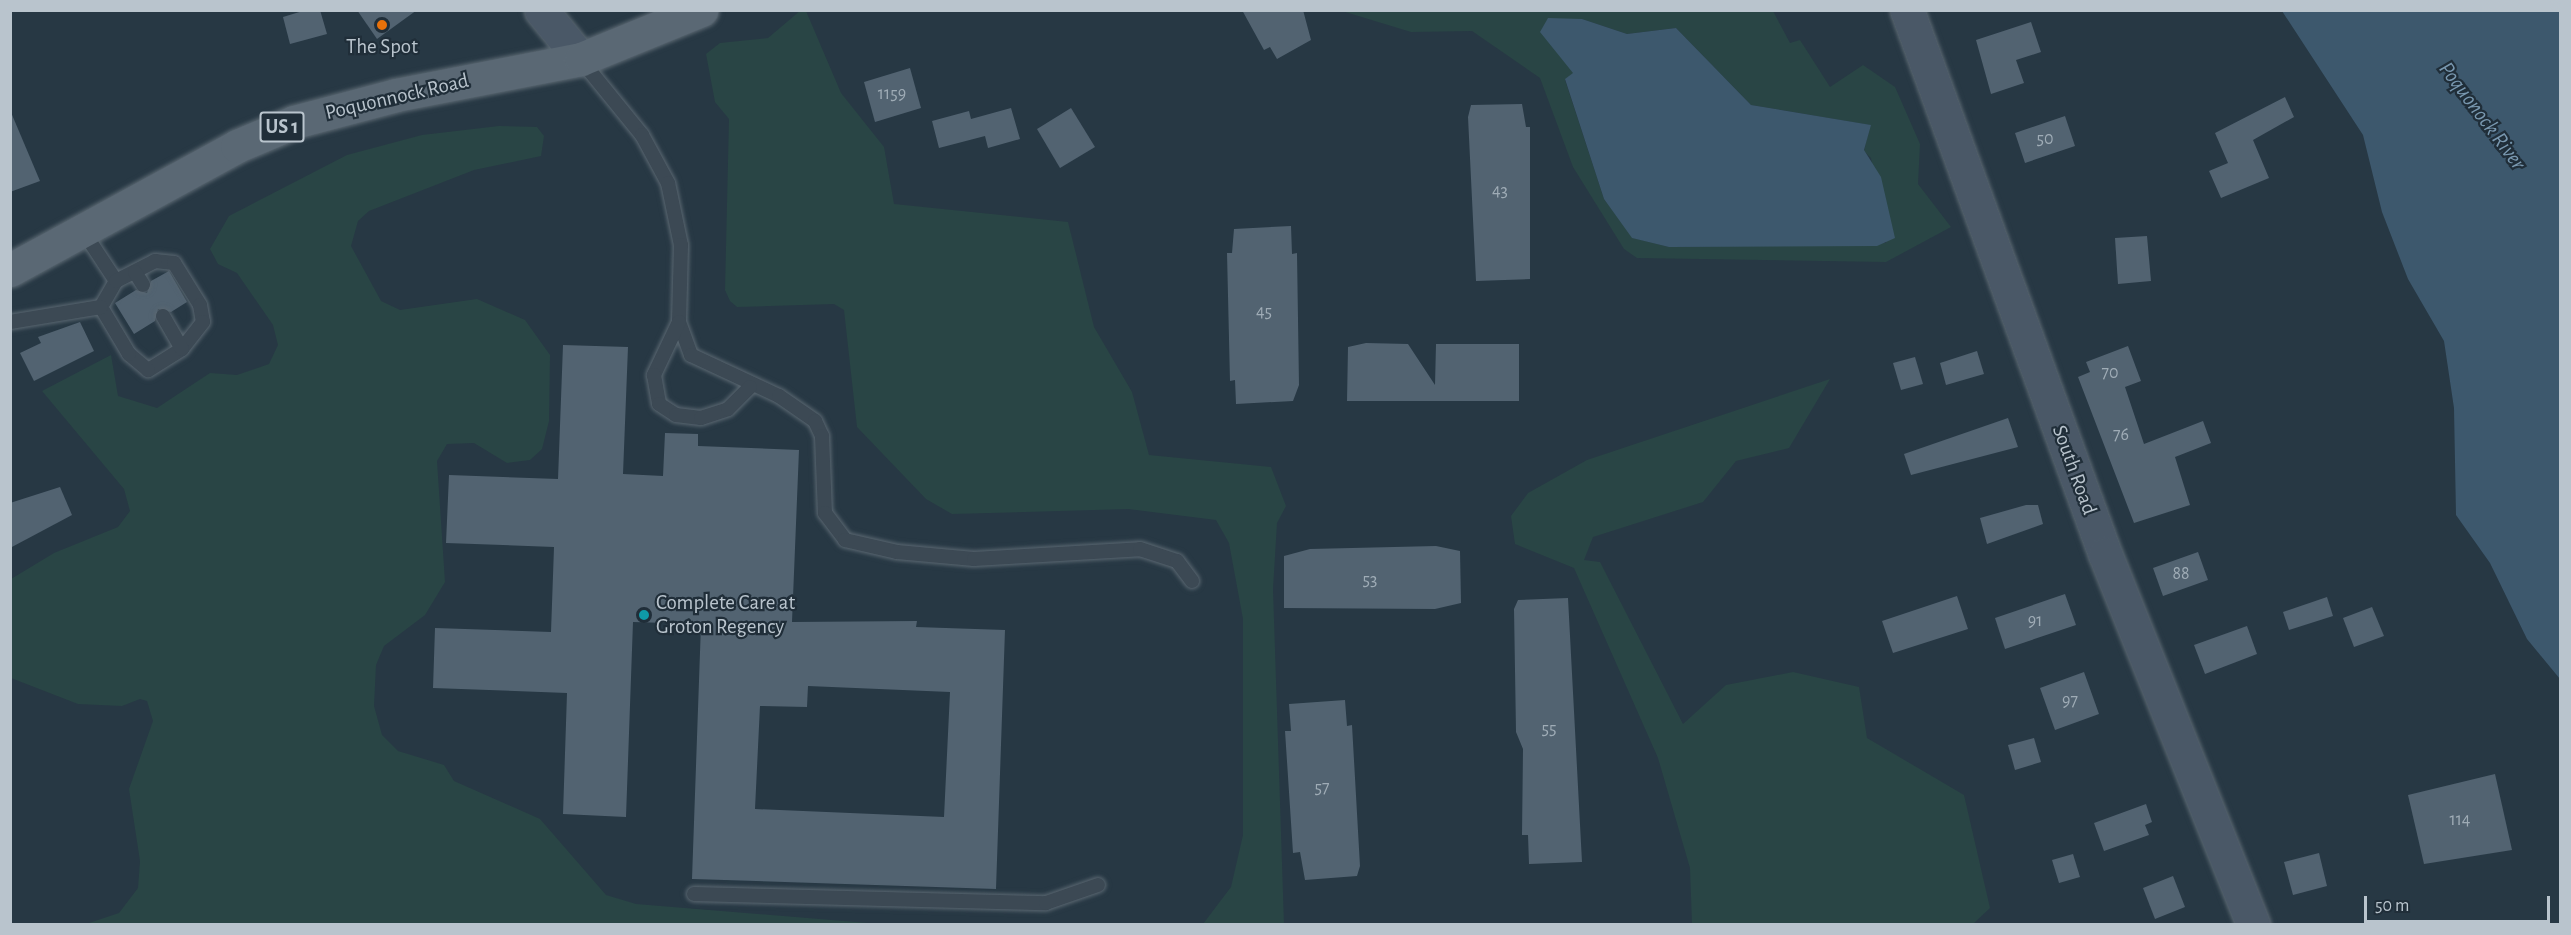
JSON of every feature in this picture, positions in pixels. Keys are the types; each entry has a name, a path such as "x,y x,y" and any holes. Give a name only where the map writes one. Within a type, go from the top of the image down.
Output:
{"main road":[{"path":"541,10 581,59"},
{"name":"Poquonnock Road","path":"10,270 237,146 294,122 396,95 581,59 701,10"},
{"name":"South Road","path":"1907,10 2105,554 2253,924"}],"lane":[{"path":"581,59 642,135 668,183 681,245 679,322 691,355 750,387 779,396 815,421 822,436 825,513 845,540 897,552 974,559 1140,549 1177,561 1192,581"},
{"path":"83,231 116,281"},
{"path":"155,261 174,263 200,305 203,322 182,349 148,370 129,354 101,307 116,281 155,261"},
{"path":"135,272 143,285"},
{"path":"10,322 101,307"},
{"path":"163,316 182,349"},
{"path":"679,322 654,375 660,404 676,414 701,418 728,409 750,387"},
{"path":"694,894 1046,903 1098,885"}],"green space":[{"path":"801,10 806,11 841,93 884,147 894,204 1068,222 1094,327 1132,392 1149,455 1271,467 1286,506 1277,523 1273,589 1284,924 1203,924 1231,887 1243,835 1243,619 1229,543 1216,520 1128,509 952,514 926,499 857,427 844,310 834,304 737,307 730,301 725,290 729,119 715,102 706,54 720,43 768,38"},
{"path":"1342,11 1773,11 1790,43 1800,40 1830,87 1863,65 1895,87 1920,144 1918,184 1951,227 1886,262 1637,258 1624,249 1573,167 1540,78 1472,31 1411,32","holes":["1582,19 1627,34 1676,28 1751,105 1870,125 1864,151 1871,158 1886,243 1669,247 1633,238 1604,199 1565,80 1574,73"]},
{"path":"499,126 537,127 544,136 541,156 474,170 369,211 358,221 351,246 381,301 400,310 477,299 525,320 550,355 549,421 542,449 530,460 507,463 474,443 447,444 437,461 445,582 425,615 384,646 376,665 374,706 382,735 398,751 444,765 454,781 540,819 606,895 636,904 880,924 86,924 119,913 138,888 140,861 129,789 153,721 147,701 140,699 122,706 78,704 11,678 11,579 54,553 118,527 130,511 124,489 42,391 111,355 118,396 157,408 210,373 237,375 269,364 278,345 273,325 237,273 218,264 210,249 229,216 347,155 422,135"},
{"path":"1830,379 1789,448 1736,461 1703,502 1593,537 1584,560 1600,562 1683,724 1726,685 1793,672 1859,687 1867,738 1964,795 1990,908 1973,924 1692,924 1690,868 1658,758 1574,568 1515,544 1511,516 1528,493 1587,460"}],"water":[{"name":"Poquonock River","path":"2282,11 2560,11 2560,679 2527,639 2490,563 2456,515 2454,408 2444,341 2408,279 2382,212 2363,135"},
{"path":"1548,18 1582,19 1627,34 1676,28 1751,105 1871,125 1864,150 1881,177 1895,238 1877,246 1669,247 1632,238 1604,199 1565,79 1573,73 1540,32"}],"building":[{"path":"306,10 320,10 327,34 290,44 283,17"},
{"name":"The Spot","path":"357,10 417,10 377,39"},
{"path":"1242,10 1303,10 1311,40 1277,59 1270,47 1264,50"},
{"path":"2031,22 2041,52 2016,60 2024,83 1991,94 1976,40"},
{"path":"910,68 921,108 875,122 864,82"},
{"path":"2285,97 2294,117 2253,140 2269,178 2221,198 2209,171 2228,163 2215,133"},
{"path":"1522,104 1526,127 1530,127 1530,279 1476,281 1468,117 1471,105"},
{"path":"1011,108 1020,139 988,148 985,136 939,148 932,121 969,111 971,119"},
{"path":"1071,108 1095,147 1060,168 1037,129"},
{"path":"10,110 40,181 10,192"},
{"path":"2065,116 2075,146 2025,163 2015,133"},
{"path":"1291,226 1292,254 1297,253 1299,385 1293,401 1236,404 1235,380 1230,381 1227,253 1232,253 1234,229"},
{"path":"2147,236 2151,281 2118,284 2115,238"},
{"path":"169,271 187,302 171,312 158,309 155,321 134,334 115,303 136,290 147,293 151,281"},
{"path":"80,322 94,351 34,381 20,353 41,343 38,337"},
{"path":"1366,343 1408,344 1435,385 1436,344 1519,344 1519,401 1347,401 1348,347"},
{"name":"Complete Care at Groton Regency","path":"563,345 628,347 623,474 663,476 665,433 698,434 698,446 799,450 792,622 917,621 916,627 1005,630 996,889 692,879 701,624 633,622 626,817 563,814 567,693 433,688 435,628 551,632 554,547 446,543 449,475 558,479","holes":["808,686 950,692 944,817 755,809 760,706 807,707"]},
{"path":"2128,346 2141,381 2125,387 2144,444 2203,421 2211,443 2175,457 2190,505 2134,523 2078,377 2090,372 2086,362"},
{"path":"1977,351 1984,374 1946,385 1940,363"},
{"path":"1915,357 1923,384 1901,390 1893,363"},
{"path":"2008,418 2018,447 1911,475 1904,454"},
{"path":"60,487 72,515 10,548 10,503"},
{"path":"2026,505 2038,505 2043,524 1987,544 1980,518"},
{"path":"1436,546 1460,551 1461,603 1435,609 1284,608 1284,556 1310,549"},
{"path":"2198,552 2208,580 2163,596 2153,568"},
{"path":"2065,594 2076,625 2005,649 1995,618"},
{"path":"1957,596 1968,629 1893,653 1882,621"},
{"path":"2327,597 2333,616 2289,630 2283,612"},
{"path":"1568,598 1582,862 1529,864 1528,835 1522,835 1523,749 1516,732 1514,609 1518,600"},
{"path":"2372,607 2384,636 2354,647 2343,618"},
{"path":"2247,626 2257,654 2205,674 2194,645"},
{"path":"2084,672 2099,714 2055,730 2040,688"},
{"path":"1345,700 1347,726 1352,725 1360,866 1357,876 1305,880 1300,852 1293,853 1285,731 1291,731 1289,704"},
{"path":"2034,738 2041,762 2015,770 2008,745"},
{"path":"2495,774 2512,850 2424,864 2408,795"},
{"path":"2146,804 2152,822 2145,825 2149,835 2104,851 2094,823"},
{"path":"2319,853 2327,886 2293,895 2284,862"},
{"path":"2073,854 2080,877 2059,883 2052,860"},
{"path":"2173,876 2185,907 2155,919 2143,888"}],"place":[{"name":"The Spot","path":"382,25"},
{"name":"Complete Care at Groton Regency","path":"644,615"}]}
